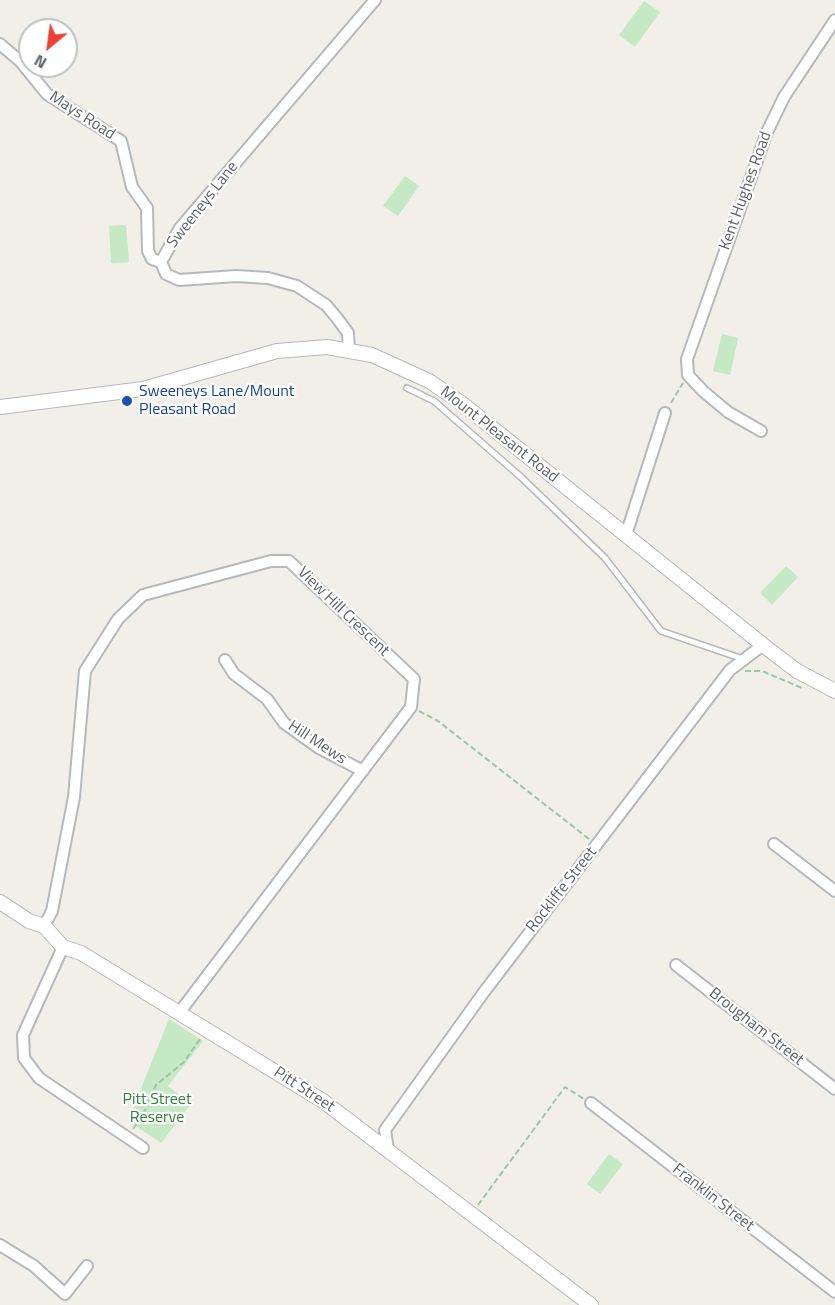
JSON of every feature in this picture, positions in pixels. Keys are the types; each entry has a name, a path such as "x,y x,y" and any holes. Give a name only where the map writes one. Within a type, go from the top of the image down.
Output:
{"street":[{"name":"Sweeneys Lane","path":"349,350 348,333 337,318 326,305 297,286 268,278 236,276 179,280 166,274 161,262 180,228 375,0"},
{"name":"Kent Hughes Road","path":"688,375 687,359 767,132 784,97 835,20"},
{"name":"Mays Road","path":"0,44 21,62 47,94 121,141 132,187 147,208 148,251 152,259 161,262"},
{"name":"Mount Pleasant Road","path":"0,407 143,389 277,351 303,347 349,350 396,364 445,391 763,645 797,671 835,691"},
{"path":"688,375 729,412 761,431"},
{"path":"626,535 665,413"},
{"name":"View Hill Crescent","path":"44,926 52,910 74,796 86,671 118,619 143,595 271,561 289,561 414,680 411,707"},
{"name":"Rockliffe Street","path":"388,1149 385,1130 484,992 730,670 763,645"},
{"name":"Hill Mews","path":"225,660 234,674 267,699 284,723 319,748 363,771"},
{"path":"179,1013 411,707"},
{"path":"774,844 835,891"},
{"name":"Pitt Street","path":"0,902 29,921 44,926 63,947 81,952 323,1101 591,1305"},
{"path":"63,947 23,1035 24,1058 39,1078 143,1148"},
{"name":"Brougham Street","path":"676,965 835,1089"},
{"name":"Franklin Street","path":"591,1103 835,1292"},
{"path":"0,1245 34,1266 65,1294 87,1266"}],"lane":[{"path":"407,388 434,400 522,478 605,558 662,631 745,660"}],"path":[{"path":"665,413 688,375"},
{"path":"730,670 762,671 804,689"},
{"path":"411,707 438,721 597,845"},
{"path":"127,1137 142,1117 156,1084 184,1062 206,1029"},
{"path":"472,1213 565,1087 591,1103"}],"green space":[{"path":"644,1 660,12 635,47 619,35"},
{"path":"405,176 419,186 398,216 383,206"},
{"path":"126,225 129,262 111,263 109,226"},
{"path":"722,334 738,338 730,375 713,371"},
{"path":"786,566 798,577 772,605 760,593"},
{"name":"Pitt Street Reserve","path":"169,1019 203,1041 168,1086 191,1104 161,1143 128,1121"},
{"path":"609,1154 623,1164 600,1194 587,1184"}],"place":[{"name":"Sweeneys Lane/Mount Pleasant Road","path":"127,401"}]}
